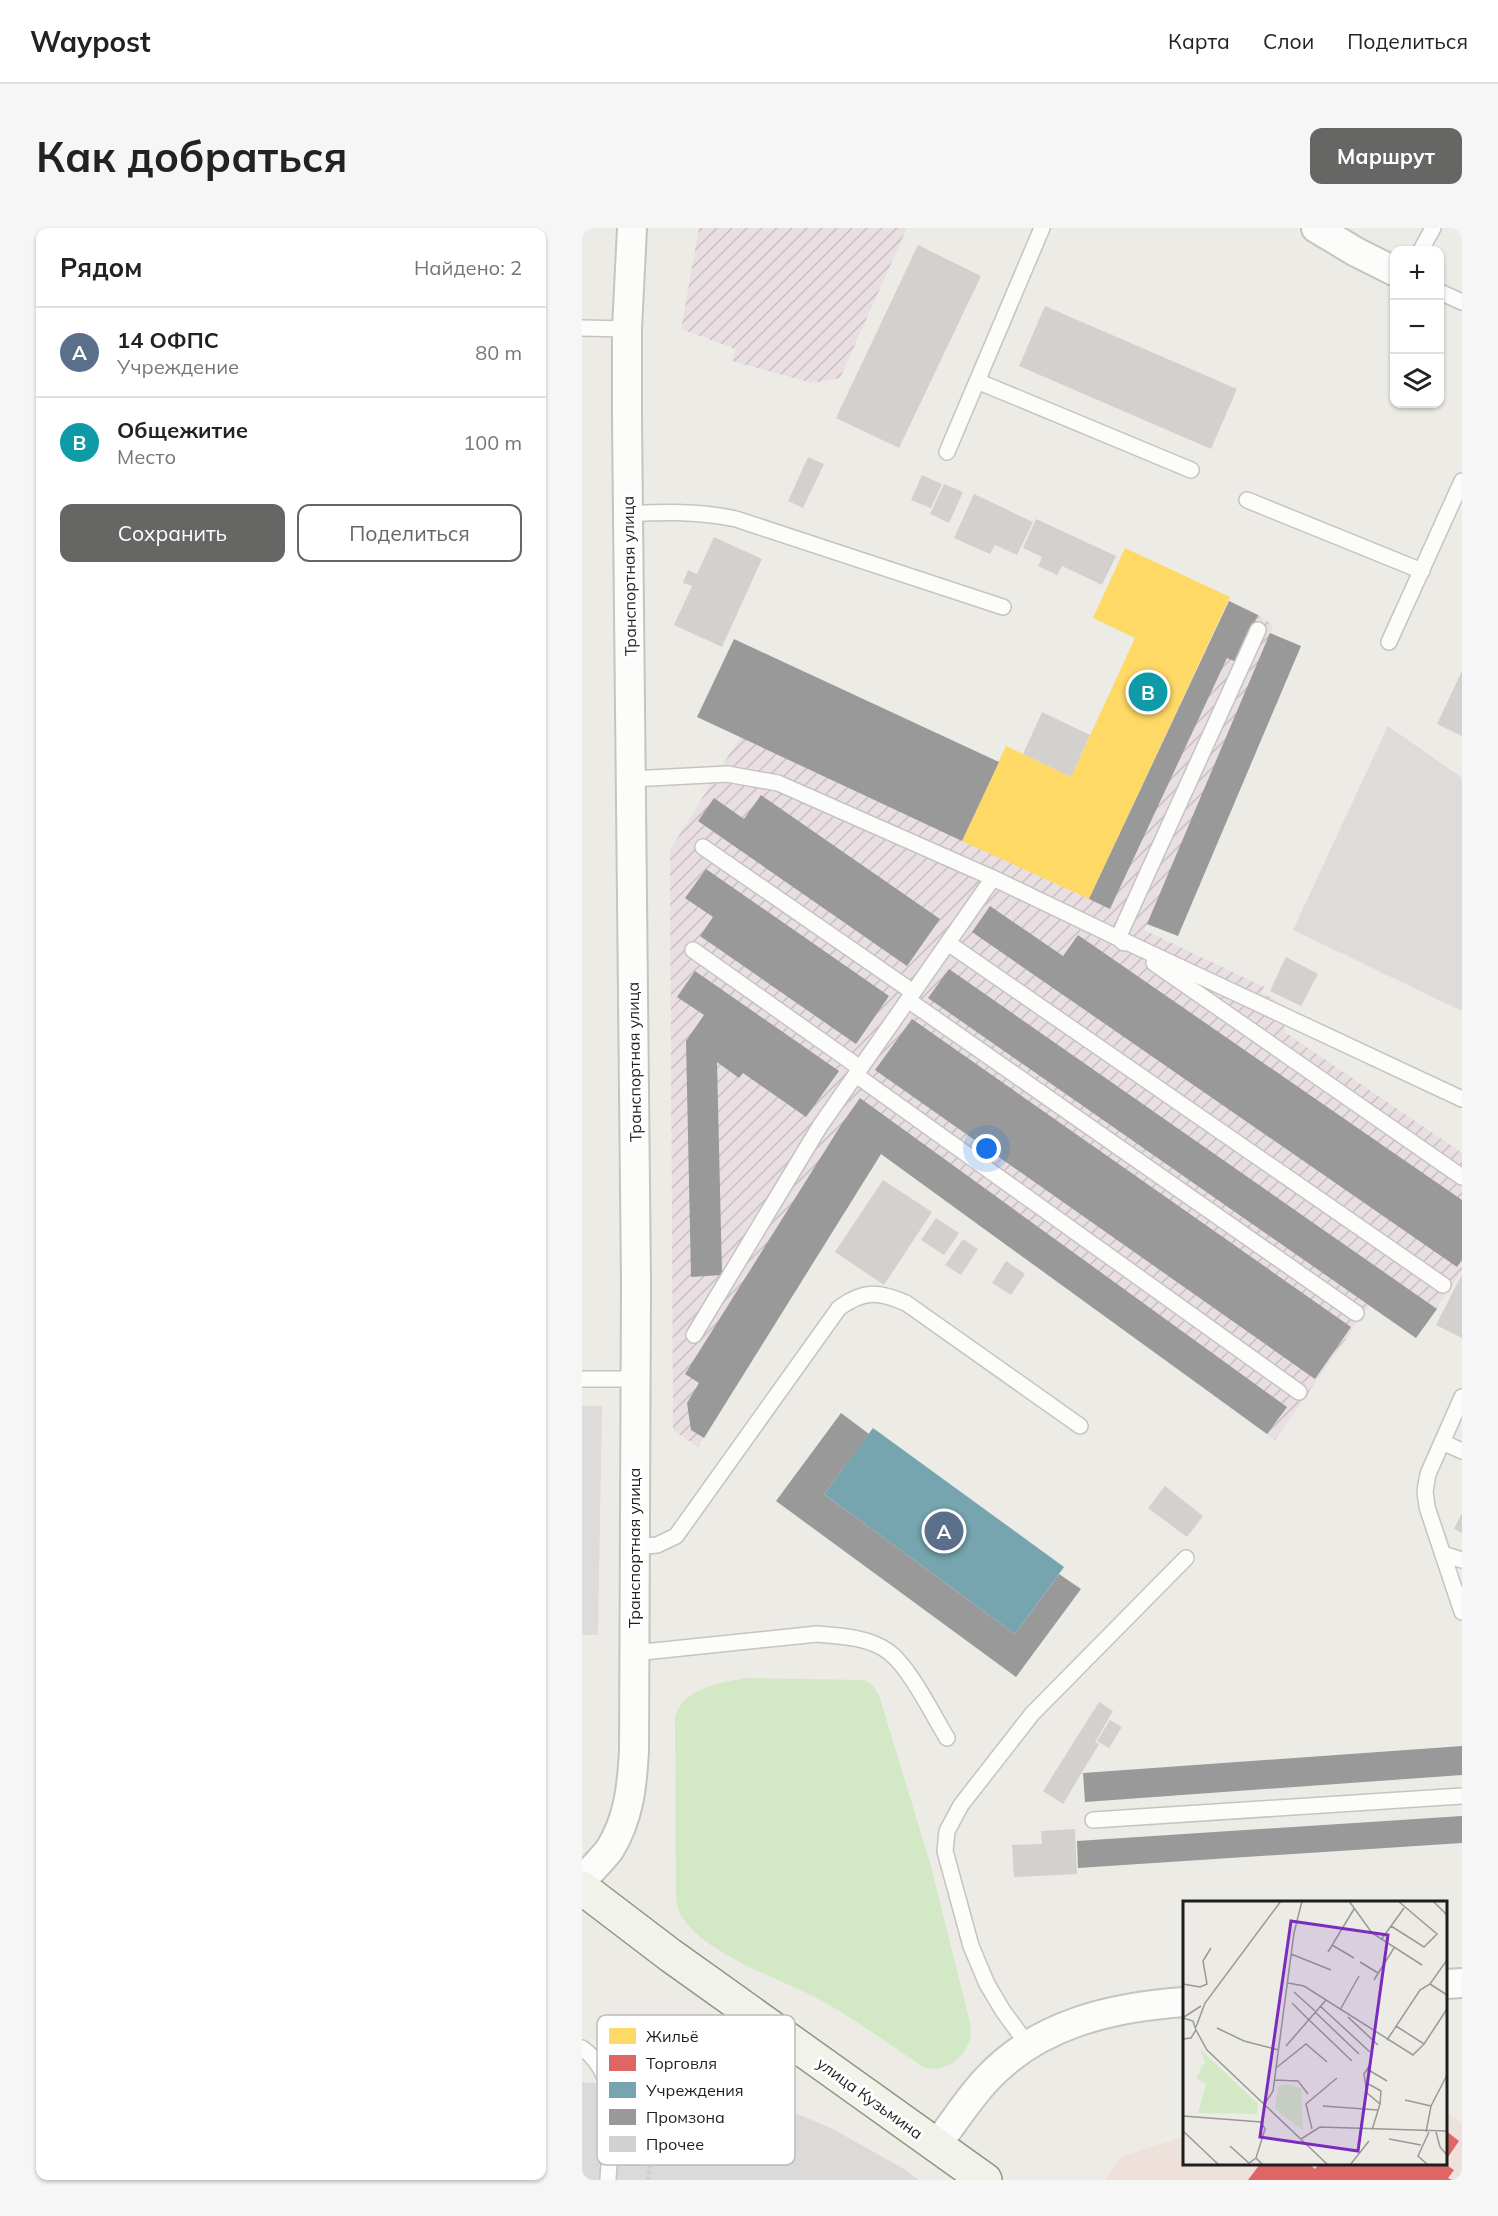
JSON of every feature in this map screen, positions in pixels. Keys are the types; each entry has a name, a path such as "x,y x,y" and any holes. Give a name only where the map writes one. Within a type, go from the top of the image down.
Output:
{"main road":[{"name":"улица Кузьмина","path":"582,1888 754,2015"},
{"name":"улица Кузьмина","path":"795,2044 985,2180"}],"street":[{"name":"Транспортная улица","path":"582,1880 609,1850 624,1823 632,1791 634,1751 636,1271 627,329 633,228"},
{"path":"1316,228 1356,252 1390,269"},
{"path":"1447,1984 1462,1983"},
{"path":"936,2145 987,2079 1011,2056 1028,2045 1068,2024 1102,2013 1183,2002"}],"lane":[{"path":"946,452 1042,228"},
{"path":"1423,246 1433,228"},
{"path":"1444,294 1462,302"},
{"path":"582,328 627,329"},
{"path":"977,381 1191,470"},
{"path":"1389,642 1462,481"},
{"path":"1247,500 1422,571"},
{"path":"628,514 708,513 736,519 1003,607"},
{"path":"1118,938 1258,630"},
{"path":"631,779 727,774 778,783 993,878 1462,1100"},
{"path":"703,847 1356,1313"},
{"path":"694,1335 820,1126 993,878"},
{"path":"1118,938 1462,1177"},
{"path":"948,943 1443,1285"},
{"path":"693,950 1299,1392"},
{"path":"634,1547 657,1545 676,1536 839,1308 853,1298 868,1294 886,1295 906,1303 1080,1426"},
{"path":"582,1379 635,1379"},
{"path":"1462,1397 1428,1474 1425,1491 1427,1507 1462,1611"},
{"path":"1442,1442 1462,1451"},
{"path":"1443,1554 1462,1560"},
{"path":"1028,2045 987,1984 971,1946 945,1851 947,1831 961,1805 1032,1714 1186,1558"},
{"path":"634,1653 817,1634 846,1636 890,1652 905,1670 947,1738"},
{"path":"1093,1820 1462,1796"},
{"path":"582,2048 597,2063"},
{"path":"608,2180 609,2165"}],"path":[{"path":"648,2180 650,2165"}],"shaded area":[{"path":"699,228 907,228 840,378 812,383 732,361 736,349 681,329"},
{"path":"1229,601 1273,625 1270,633 1301,646 1178,936 1148,924 1144,930 1264,987 1262,993 1276,1000 1286,1033 1462,1153 1462,1271 1416,1338 1369,1306 1275,1440 881,1154 698,1447 673,1430 670,850 740,737 1089,899"},
{"path":"1388,726 1462,778 1462,1011 1293,930"},
{"path":"582,1406 602,1406 598,1635 582,1635"},
{"path":"582,2082 597,2083 597,2165 795,2165 795,2113 831,2128 904,2169 919,2180 582,2180"},
{"path":"1447,2113 1462,2124 1462,2180 1105,2180 1122,2156 1183,2137 1183,2165 1447,2165"}],"green space":[{"path":"747,1678 865,1680 879,1695 930,1863 970,2023 971,2039 963,2054 953,2063 939,2069 925,2068 824,2002 722,1952 688,1925 678,1909 675,1717 679,1707 694,1693 715,1684"}],"building: Жильё":[{"path":"1125,548 1230,597 1089,899 962,841 1006,746 1071,777 1135,638 1093,618"}],"building: Торговля":[{"path":"1447,2132 1459,2141 1447,2159"},
{"path":"1259,2165 1310,2165 1315,2169 1318,2165 1446,2165 1454,2170 1448,2178 1452,2180 1248,2180"}],"building: Учреждения":[{"path":"873,1428 1064,1567 1015,1634 824,1494"}],"building: Промзона":[{"path":"1229,601 1258,615 1236,662 1227,658 1110,909 1089,899"},
{"path":"1270,633 1301,646 1178,936 1147,924"},
{"path":"734,639 999,762 962,841 697,717"},
{"path":"761,795 940,919 907,966 698,821 714,798 744,819"},
{"path":"706,869 889,996 856,1044 700,936 713,917 685,898"},
{"path":"990,906 1063,956 1078,935 1462,1200 1462,1260 1457,1267 972,932"},
{"path":"949,969 1437,1309 1416,1338 928,998"},
{"path":"695,971 839,1071 806,1117 743,1073 739,1078 717,1062 722,1275 691,1277 686,1041 704,1015 677,997"},
{"path":"912,1019 1351,1327 1315,1379 875,1070"},
{"path":"860,1098 1287,1407 1267,1434 881,1154 704,1438 691,1430 687,1403 699,1383 685,1374"},
{"path":"841,1413 869,1434 824,1494 1015,1634 1059,1574 1081,1589 1016,1677 776,1501"},
{"path":"1462,1746 1462,1775 1085,1802 1083,1773"},
{"path":"1462,1816 1462,1843 1078,1868 1077,1841"}],"building: Прочее":[{"path":"918,245 981,276 899,448 836,418"},
{"path":"1045,306 1237,389 1211,449 1019,366"},
{"path":"808,457 824,464 803,508 788,501"},
{"path":"922,475 942,484 931,508 911,500"},
{"path":"944,484 963,492 949,523 930,514"},
{"path":"974,494 1033,522 1017,555 995,545 990,554 954,538"},
{"path":"1036,519 1116,556 1102,585 1062,566 1057,575 1038,566 1042,557 1023,548"},
{"path":"714,537 762,559 722,647 674,625 692,586 683,583 688,570 697,574"},
{"path":"1462,671 1462,736 1437,724"},
{"path":"1042,712 1090,735 1071,777 1023,754"},
{"path":"1286,957 1318,974 1301,1006 1270,991"},
{"path":"883,1180 932,1212 884,1285 835,1252"},
{"path":"936,1218 959,1233 944,1255 921,1240"},
{"path":"963,1239 978,1249 961,1275 945,1265"},
{"path":"1006,1261 1025,1274 1011,1295 992,1283"},
{"path":"1462,1274 1462,1338 1436,1325"},
{"path":"1165,1486 1203,1516 1187,1537 1148,1508"},
{"path":"1462,1513 1462,1533 1454,1529"},
{"path":"1099,1702 1113,1711 1095,1742 1099,1744 1063,1804 1043,1791"},
{"path":"1110,1720 1122,1727 1109,1748 1097,1741"},
{"path":"1075,1829 1077,1874 1014,1877 1012,1845 1042,1844 1041,1831"}],"place":[{"name":"Общежитие","path":"1148,692"},
{"name":"14 ОФПС","path":"944,1531"}]}
